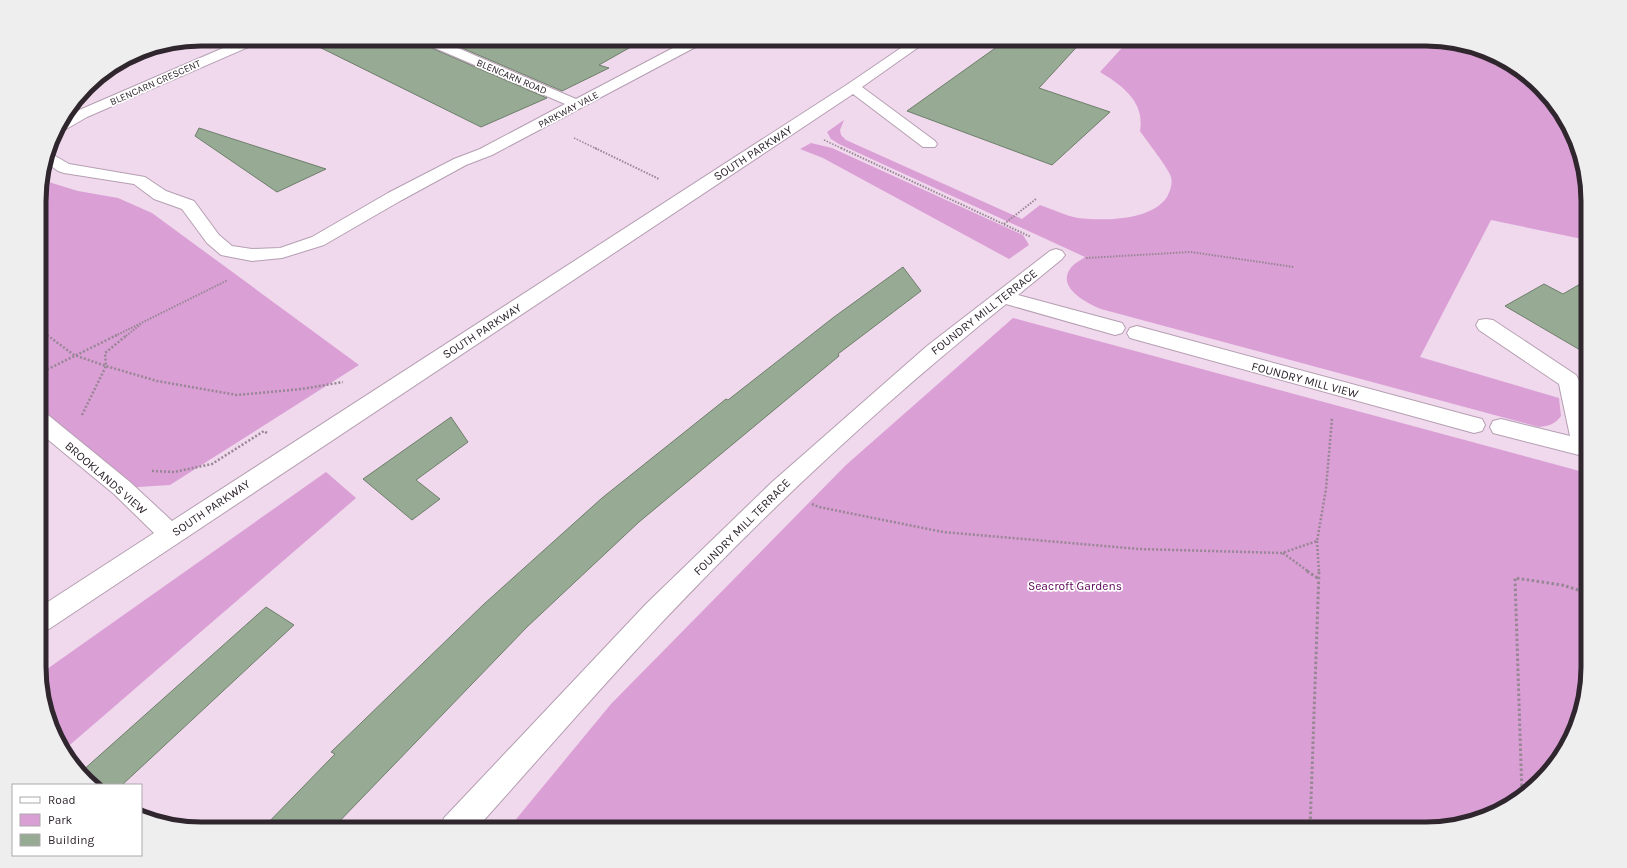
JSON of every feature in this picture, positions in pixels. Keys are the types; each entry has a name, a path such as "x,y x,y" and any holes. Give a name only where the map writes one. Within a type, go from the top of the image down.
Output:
{"street":[{"name":"BLENCARN CRESCENT","path":"68,122 82,114 239,46"},
{"name":"BLENCARN ROAD","path":"442,46 576,104"},
{"name":"PARKWAY VALE","path":"51,159 64,168 139,180 160,195 188,205 213,239 227,251 252,255 282,253 318,241 407,190 460,162 486,152 687,46"},
{"name":"SOUTH PARKWAY","path":"46,617 171,536 380,396 853,87 906,46"},
{"path":"853,87 929,144"},
{"name":"FOUNDRY MILL TERRACE","path":"461,822 655,612 779,489 934,351 1056,255"},
{"path":"1004,297 1115,328"},
{"path":"1486,325 1570,380 1581,436"},
{"name":"FOUNDRY MILL VIEW","path":"1137,333 1474,425"},
{"name":"BROOKLANDS VIEW","path":"46,427 122,488 171,536"},
{"path":"1501,427 1581,447"}],"path":[{"path":"542,122 691,194"},
{"path":"794,126 1039,240 1056,255 1079,258 1191,252 1294,268"},
{"path":"1004,224 1036,199"},
{"path":"46,370 232,278"},
{"path":"81,417 106,366 105,353 141,324"},
{"path":"46,334 74,355 157,381 237,395 302,389 346,382 380,396"},
{"path":"1310,822 1320,579 1317,541 1326,489 1336,388"},
{"path":"150,470 174,472 212,464 264,431 292,454"},
{"path":"779,489 819,507 943,532 1139,549 1282,553 1317,541"},
{"path":"1282,553 1320,579"},
{"path":"1522,788 1515,578 1562,585 1581,591"}],"green space":[{"path":"1124,46 1436,46 1476,54 1494,62 1520,78 1536,91 1555,115 1573,151 1581,191 1581,239 1491,220 1420,357 1559,398 1561,416 1559,419 1552,424 1539,427 1101,309 1088,303 1075,294 1067,282 1067,276 1071,267 1085,257 839,144 831,139 827,132 844,120 840,130 841,135 846,140 1022,219 1040,205 1078,218 1113,219 1139,215 1160,205 1168,195 1172,180 1166,168 1140,131 1141,121 1136,103 1124,89 1100,72"},
{"path":"811,143 832,148 1023,235 1029,245 1009,259 823,158 800,149"},
{"path":"47,182 78,191 118,198 152,213 359,365 170,485 122,488 46,426"},
{"name":"Seacroft Gardens","path":"1013,318 1581,471 1581,677 1573,717 1555,753 1536,777 1520,790 1494,806 1476,814 1436,822 514,822 611,704 846,465"},
{"path":"326,472 356,498 68,746 54,717 51,707 47,687 46,670"}],"building":[{"path":"317,46 427,46 547,98 481,127"},
{"path":"457,46 633,46 599,65 609,68 562,91"},
{"path":"998,46 1078,46 1039,88 1110,112 1052,165 907,111"},
{"path":"199,128 326,169 277,192 195,136"},
{"path":"903,267 921,291 838,354 839,356 639,522 527,627 339,822 269,822 335,754 331,752 484,604 602,498 726,399 728,400 834,317"},
{"path":"1544,284 1563,294 1581,284 1581,350 1505,306"},
{"path":"451,417 468,442 416,480 440,499 412,520 363,479"},
{"path":"266,607 294,625 123,784 100,784 91,777 85,769"}]}
